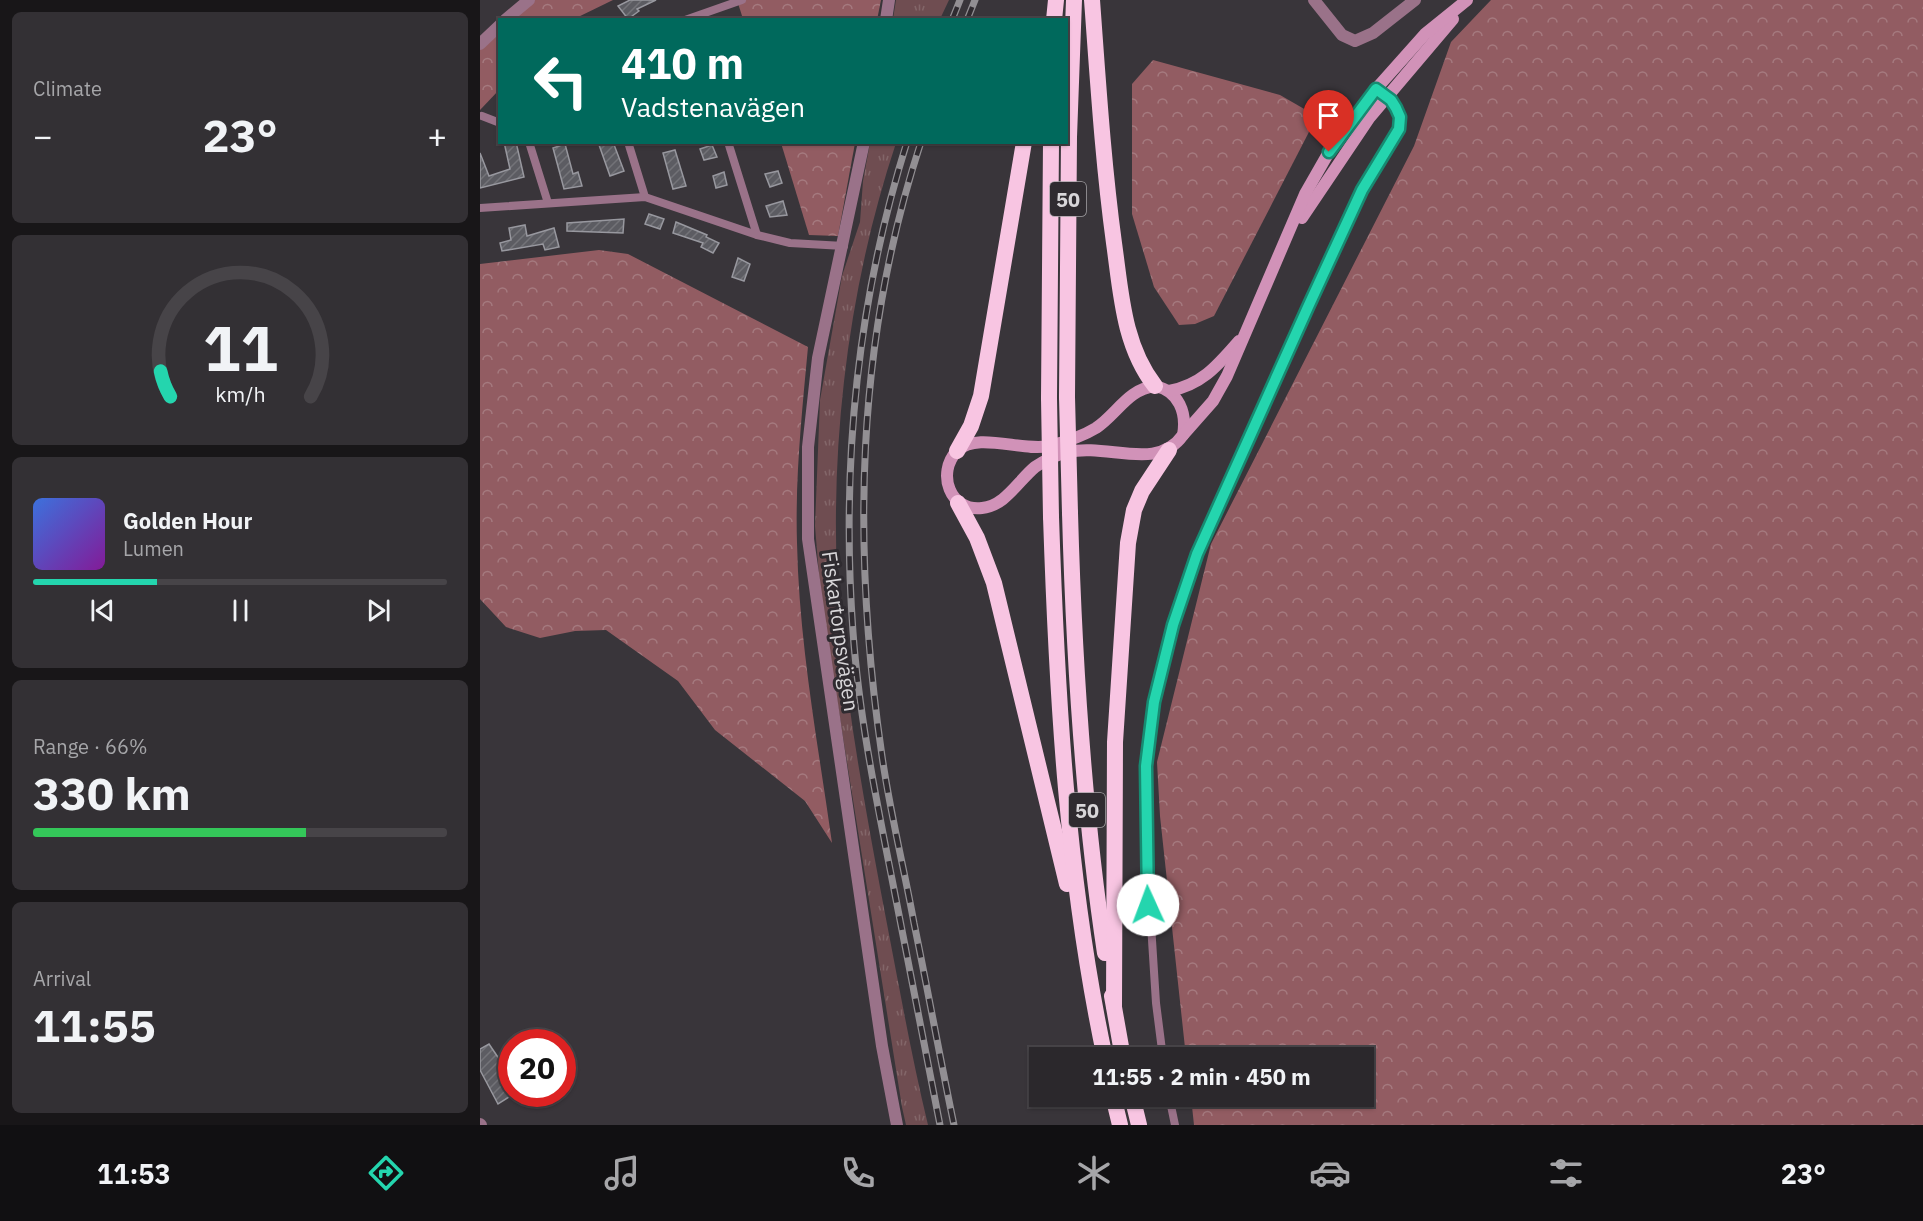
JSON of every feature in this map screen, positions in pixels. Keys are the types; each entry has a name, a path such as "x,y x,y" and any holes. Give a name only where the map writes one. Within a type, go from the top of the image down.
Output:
{"highway":[{"path":"1054,18 1056,0"},
{"name":"50","path":"1074,0 1069,137 1067,397 1070,513 1082,759 1096,890 1121,1047"},
{"name":"50","path":"1092,0 1105,172 1120,285 1133,350 1162,389"},
{"path":"957,450 971,426 981,396 1024,144"},
{"name":"50","path":"1051,144 1049,398 1051,517 1063,761 1088,964 1103,1047"},
{"path":"1114,1006 1115,742 1128,543 1134,510 1142,491 1168,450"},
{"path":"958,503 977,538 994,583 1088,964"},
{"path":"1116,1107 1120,1125"},
{"path":"1135,1107 1139,1125"}],"main road":[{"path":"1245,333 1202,380 1185,388 1138,391 1095,429 1066,441 1037,448 980,441 969,443 957,450 948,469 947,481 958,503 969,508 990,507 1001,501 1047,459 1066,453 1089,448 1144,455 1168,450 1213,400 1227,376 1288,239 1305,194 1329,152 1381,92 1425,34 1468,0"},
{"path":"1162,389 1183,412 1183,435"}],"street":[{"path":"507,18 529,0"},
{"path":"886,18 889,0"},
{"path":"1314,0 1348,40 1363,39 1415,0"},
{"path":"480,44 498,27"},
{"name":"Fiskartorpsvägen","path":"864,144 819,358 812,407 808,447 808,539 882,1046 897,1125"}],"lane":[{"path":"691,18 742,0"},
{"path":"1162,1047 1155,992 1146,830 1146,766 1158,682 1197,554 1362,190 1399,129 1400,117 1381,92"},
{"path":"482,116 498,122"},
{"path":"530,144 548,203"},
{"path":"629,144 645,197"},
{"path":"729,144 757,235"},
{"path":"480,208 645,197 757,235 790,243 844,246"},
{"path":"1171,1107 1175,1125"}],"green space":[{"path":"533,0 613,0 576,18 510,18"},
{"path":"737,0 881,0 877,18 743,18"},
{"path":"896,0 949,0 940,18 893,18"},
{"path":"1491,0 1923,0 1923,1125 1194,1125 1192,1107 1374,1107 1374,1047 1185,1047 1160,816 1157,762 1211,544 1414,146 1451,42"},
{"path":"498,27 498,91 480,110 480,45"},
{"path":"1153,60 1280,95 1306,110 1310,130 1214,316 1195,324 1179,325 1154,287 1132,214 1132,84"},
{"path":"781,144 855,144 838,236 809,235"},
{"path":"870,144 896,144 863,263 843,387 836,513 841,637 861,781 880,888 928,1125 906,1125 902,1107 821,599 815,526 820,400 842,276 860,222 863,181"},
{"path":"599,250 628,254 808,347 798,469 799,581 810,693 832,843 805,801 715,730 678,681 606,630 575,631 540,638 506,627 480,599 480,264"}],"building":[{"path":"630,0 656,0 637,9 639,11 629,18 618,6"},
{"path":"504,144 516,144 524,177 480,188 480,153 489,176 510,169"},
{"path":"565,144 573,174 578,172 582,186 564,189 553,148"},
{"path":"599,144 614,144 624,171 610,176"},
{"path":"712,145 717,157 704,160 700,149"},
{"path":"675,150 686,186 673,189 663,153"},
{"path":"778,171 782,183 770,187 765,174"},
{"path":"724,172 727,185 716,188 713,176"},
{"path":"783,201 787,215 770,217 766,206"},
{"path":"649,214 664,219 660,229 645,224"},
{"path":"624,219 623,233 567,231 567,223"},
{"path":"676,222 707,235 706,237 719,243 713,253 701,247 703,243 673,233"},
{"path":"525,225 527,236 554,228 559,247 545,250 543,244 502,251 500,243 511,240 509,228"},
{"path":"738,258 750,264 744,281 732,277"},
{"path":"489,1044 498,1057 498,1104 480,1070 480,1049"}],"railway":[{"path":"953,18 960,0"},
{"path":"968,18 975,0"},
{"path":"906,144 876,262 865,323 852,446 849,508 850,570 859,694 869,756 940,1125"},
{"path":"920,144 899,218 883,294 872,370 866,447 864,524 866,601 872,678 885,777 954,1125"}],"route":[{"path":"1148,905 1146,766 1150,722 1173,625 1197,554 1308,307 1362,190 1399,129 1400,117 1391,100 1376,89 1329,152"}]}
